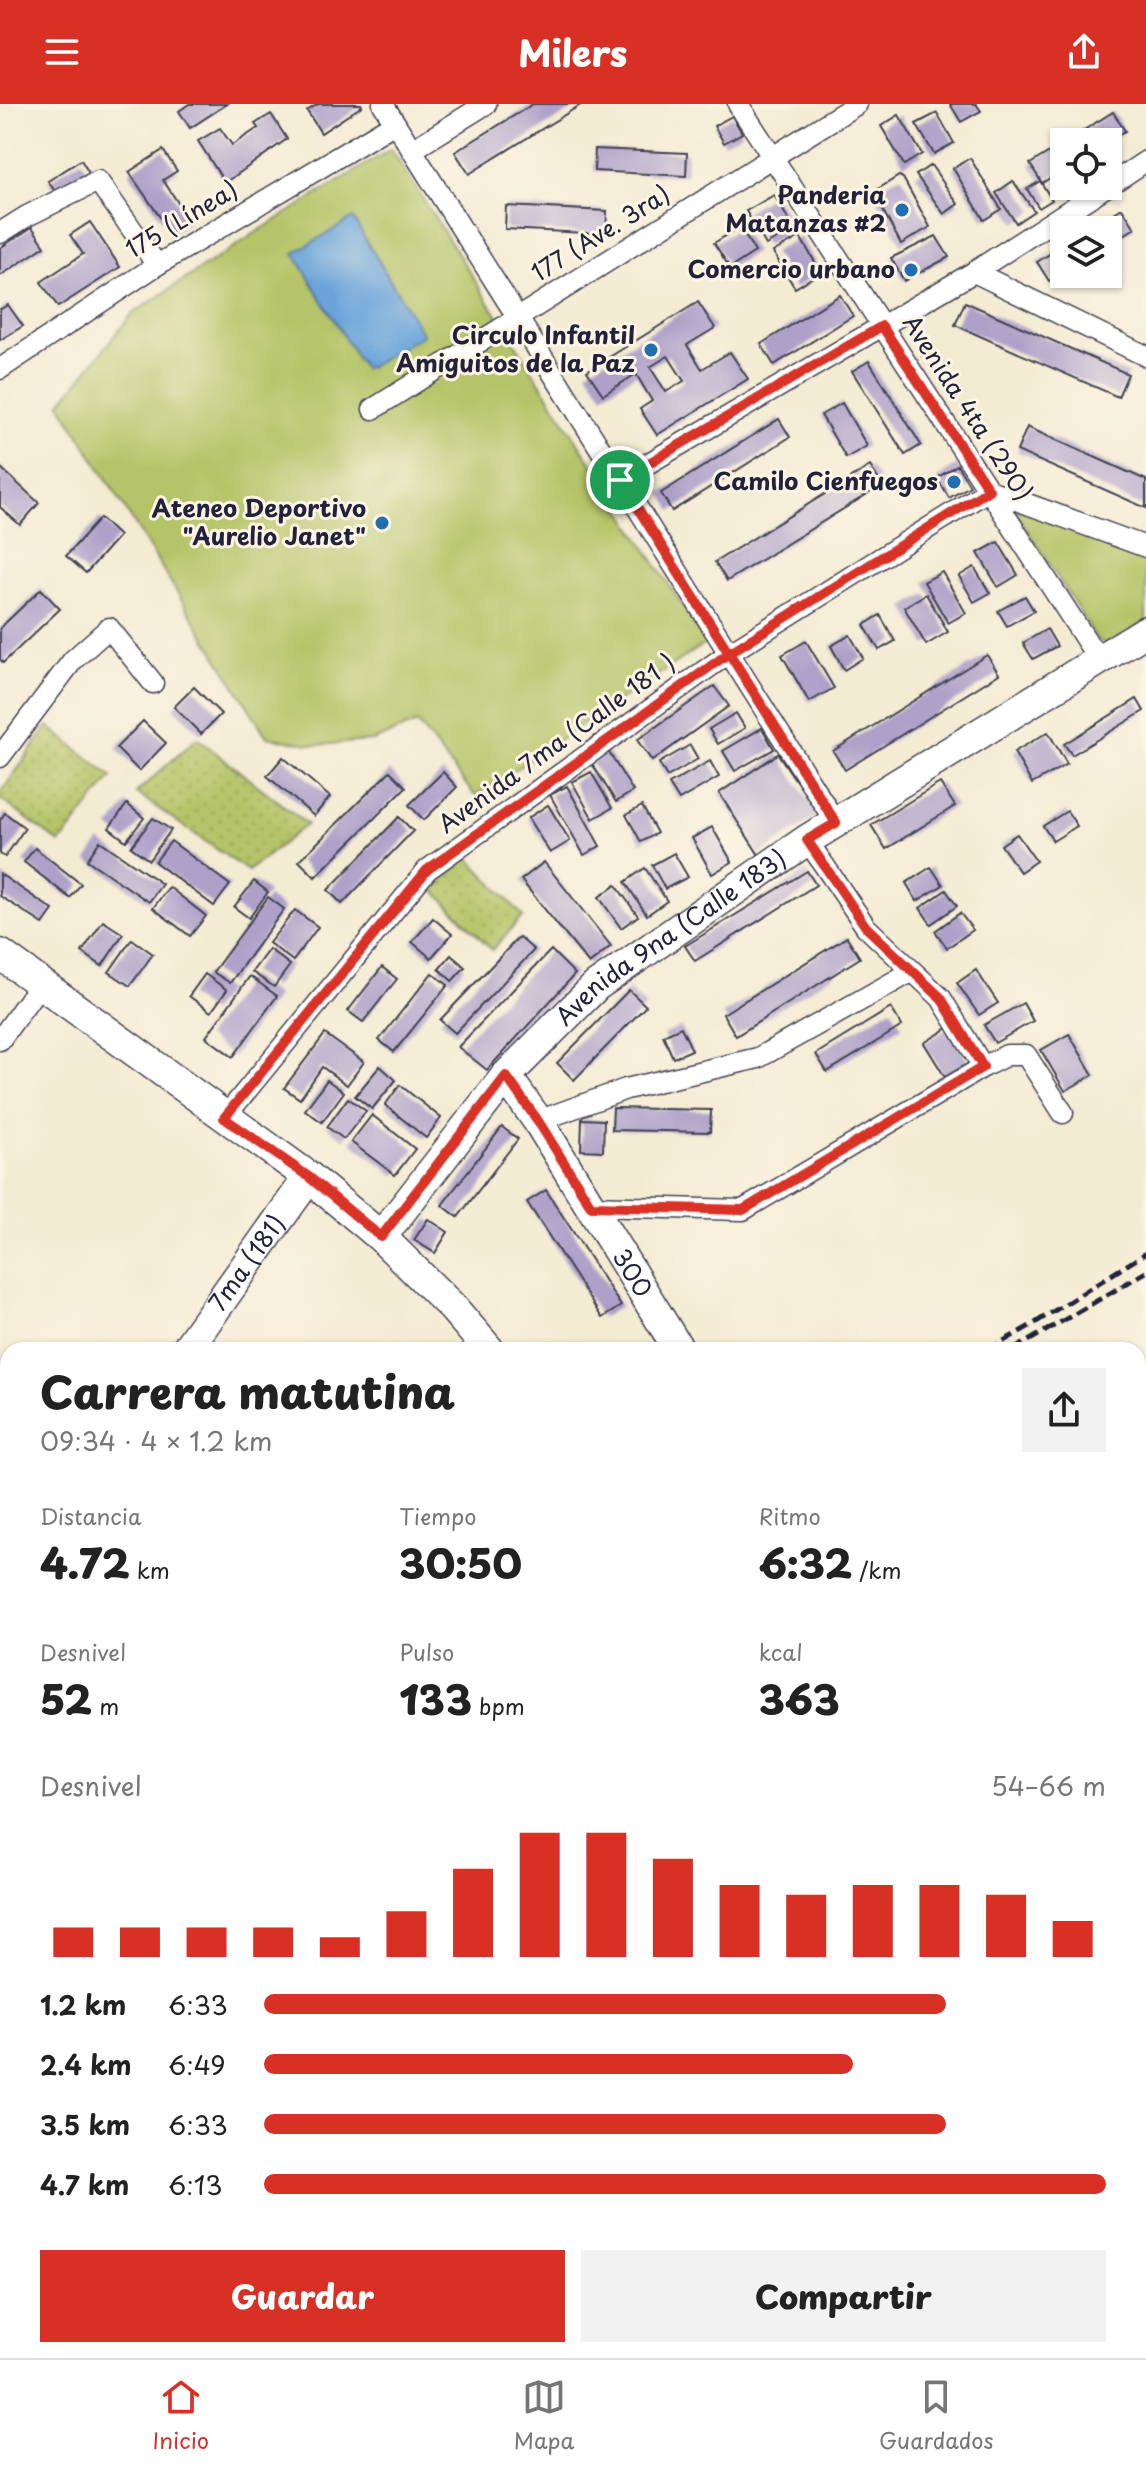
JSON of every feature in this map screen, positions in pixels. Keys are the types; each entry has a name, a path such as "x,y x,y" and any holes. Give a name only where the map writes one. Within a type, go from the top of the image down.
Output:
{"street":[{"path":"383,104 836,823"},
{"path":"412,150 486,104"},
{"name":"Avenida 4ta (290)","path":"738,104 1099,660"},
{"name":"177 (Ave. 3ra)","path":"373,409 857,104"},
{"name":"175 (Línea)","path":"0,369 157,265 395,123"},
{"path":"1122,177 1146,161"},
{"path":"0,233 98,181 157,265"},
{"path":"620,480 974,272 1086,200"},
{"path":"974,272 1146,356"},
{"path":"989,490 1146,547"},
{"name":"Avenida 7ma (Calle 181 )","path":"224,1118 427,870 729,653 989,490"},
{"path":"0,757 73,660 109,628 153,683"},
{"name":"Avenida 9na (Calle 183)","path":"381,1237 506,1076 596,986 807,840 1146,631"},
{"path":"807,840 866,927 941,998 983,1067"},
{"path":"0,954 309,1177 381,1237 453,1308 482,1342"},
{"path":"538,1121 626,1089 758,1058 911,972"},
{"path":"0,1040 40,984"},
{"path":"591,1206 743,1210 1007,1055 1026,1055 1063,1113"},
{"name":"300","path":"506,1076 538,1121 674,1342"},
{"name":"7ma (181)","path":"192,1342 309,1177"}],"green space":[{"name":"Ateneo Deportivo \"Aurelio Janet\"","path":"391,149 706,643 475,796 417,723 373,741 316,745 267,737 60,404 132,314"},
{"path":"1013,507 1146,557 1146,621 1109,644 1098,641"},
{"path":"48,726 112,777 60,843 0,799 0,794"},
{"path":"197,738 307,824 248,871 136,793"},
{"path":"467,856 523,916 492,950 434,890"}],"water":[{"path":"353,218 423,335 364,370 294,253"}],"building":[{"path":"189,104 227,104 190,128 179,111"},
{"path":"318,104 362,106 321,133 307,111"},
{"path":"533,104 582,104 469,174 455,152"},
{"path":"950,104 976,104 981,111 961,122"},
{"path":"1113,112 1125,131 1122,133 1122,128 1087,128"},
{"path":"937,113 954,143 934,154 916,124"},
{"path":"271,114 287,139 225,183 198,141 220,128 232,145 258,128 255,124"},
{"path":"899,115 922,154 904,165 881,126"},
{"path":"732,116 742,133 724,143 714,126"},
{"path":"595,149 687,153 686,176 594,171"},
{"path":"163,150 177,171 163,180 190,221 171,233 129,172"},
{"path":"1050,152 1050,178 1042,183 1030,164"},
{"path":"970,158 1001,209 984,220 953,168"},
{"path":"81,160 89,173 56,193 48,181"},
{"path":"931,165 958,204 944,214 916,175"},
{"name":"Panderia Matanzas #2","path":"899,176 930,227 901,244 873,192"},
{"path":"1013,181 1034,211 1016,223 996,193"},
{"path":"1040,181 1052,200 1039,208 1027,189"},
{"path":"774,195 794,229 766,245 746,211"},
{"path":"506,206 607,211 606,234 505,229"},
{"path":"1122,208 1135,228 1122,236 1122,216 1109,216"},
{"path":"90,222 120,267 58,307 41,282 83,254 70,235"},
{"path":"32,227 45,246 0,276 0,248"},
{"path":"740,227 755,252 730,268 714,243"},
{"name":"Comercio urbano","path":"936,236 949,257 904,281 891,258"},
{"path":"800,237 821,272 795,288 773,252"},
{"path":"1050,254 1050,280 1049,281 1037,262"},
{"path":"840,295 853,316 774,365 761,344"},
{"path":"698,302 715,328 687,345 702,369 730,352 748,379 657,435 640,409 652,401 636,374 603,395 587,371","holes":["668,356 684,381 666,392 650,367"]},
{"path":"965,302 1128,374 1118,397 955,325"},
{"path":"8,305 23,326 0,340 0,309"},
{"path":"869,361 921,445 905,455 852,371"},
{"path":"842,403 867,446 846,458 821,415"},
{"path":"779,419 790,437 672,511 661,493"},
{"path":"1027,427 1146,480 1146,508 1017,451"},
{"name":"Camilo Cienfuegos","path":"957,465 970,486 949,498 937,478"},
{"path":"870,466 882,485 727,581 715,562"},
{"path":"0,467 39,503 20,525 0,507"},
{"path":"100,518 119,536 86,573 66,556"},
{"path":"998,542 1018,575 998,587 978,553"},
{"path":"974,567 990,593 974,602 959,576"},
{"path":"942,572 966,613 948,623 924,582"},
{"path":"41,589 60,609 3,663 0,659 0,628"},
{"path":"926,594 948,632 926,645 904,607"},
{"path":"1025,596 1034,611 1007,626 998,611"},
{"path":"880,615 895,641 879,650 864,625"},
{"path":"1047,629 1057,646 1033,659 1023,643"},
{"path":"850,635 863,658 844,670 831,646"},
{"path":"806,641 834,688 809,702 782,655"},
{"path":"987,655 999,674 845,770 833,751"},
{"path":"714,686 729,706 652,761 637,740"},
{"path":"194,687 221,714 201,734 174,707"},
{"path":"1137,699 1144,711 1072,755 1064,744"},
{"path":"736,713 745,728 718,744 709,729"},
{"path":"143,721 166,743 139,771 116,748"},
{"path":"762,728 774,749 735,771 723,751"},
{"path":"1048,732 1067,764 1032,784 1014,752"},
{"path":"690,745 698,759 667,777 659,763"},
{"path":"608,751 633,791 616,802 591,762"},
{"path":"778,754 819,815 759,855 719,793"},
{"path":"283,757 330,797 314,816 267,776"},
{"path":"710,761 719,777 679,800 669,784"},
{"path":"390,771 406,787 315,877 299,861"},
{"path":"443,772 457,787 424,820 409,805"},
{"path":"591,772 612,808 593,819 572,782"},
{"path":"940,783 955,806 886,849 871,825"},
{"path":"567,786 600,846 584,855 550,795"},
{"path":"127,804 144,818 126,841 109,828"},
{"path":"548,805 570,841 550,853 528,818"},
{"path":"642,806 657,833 641,842 626,815"},
{"path":"1067,811 1077,826 1053,841 1043,826"},
{"path":"5,813 25,828 5,857 0,854 0,820"},
{"path":"399,817 413,831 342,904 328,890"},
{"path":"153,818 171,830 149,860 131,847"},
{"path":"712,827 732,862 712,874 692,838"},
{"path":"1017,834 1036,861 1020,872 1001,845"},
{"path":"100,841 162,884 149,902 87,860"},
{"path":"171,841 230,885 214,906 155,862"},
{"path":"35,848 81,884 70,898 24,862"},
{"path":"674,853 688,877 665,889 652,865"},
{"path":"544,862 611,946 589,964 521,880"},
{"path":"931,867 943,885 917,901 906,883"},
{"path":"645,868 667,901 647,915 625,882"},
{"path":"807,871 816,885 695,961 685,946"},
{"path":"0,874 53,910 43,924 0,896"},
{"path":"254,881 268,892 249,918 234,907"},
{"path":"616,885 638,916 621,928 599,897"},
{"path":"169,887 206,916 190,936 153,908"},
{"path":"946,890 957,906 931,924 920,908"},
{"path":"268,897 284,909 230,983 213,972"},
{"path":"295,910 318,927 293,961 269,943"},
{"path":"960,913 973,930 947,948 935,931"},
{"path":"433,918 452,934 431,958 412,942"},
{"path":"103,921 123,934 102,966 82,952"},
{"path":"519,937 534,950 455,1033 440,1020"},
{"path":"847,937 860,958 736,1036 723,1014"},
{"path":"132,939 153,954 130,986 109,972"},
{"path":"269,949 290,965 274,987 252,972"},
{"path":"551,950 575,974 487,1070 458,1047"},
{"path":"451,955 465,967 452,981 439,969"},
{"path":"382,967 397,979 363,1022 348,1011"},
{"path":"976,970 998,1003 979,1015 957,983"},
{"path":"432,973 448,985 394,1052 379,1040"},
{"path":"205,974 227,990 211,1012 189,996"},
{"path":"250,976 277,996 233,1057 206,1037"},
{"path":"629,990 646,1006 574,1080 557,1063"},
{"path":"1023,1003 1033,1021 995,1043 984,1025"},
{"path":"891,1008 902,1026 827,1072 816,1054"},
{"path":"681,1027 692,1050 673,1058 663,1035"},
{"path":"948,1028 969,1063 945,1077 924,1043"},
{"path":"325,1034 364,1062 347,1085 322,1067 300,1099 284,1088"},
{"path":"1069,1034 1093,1075 1065,1091 1041,1050"},
{"path":"380,1066 396,1080 372,1109 355,1096"},
{"path":"327,1080 344,1092 322,1122 305,1110"},
{"path":"400,1085 441,1118 426,1138 385,1105"},
{"path":"348,1098 366,1111 344,1139 327,1127"},
{"path":"613,1108 711,1110 710,1132 612,1130"},
{"path":"372,1115 415,1149 395,1175 351,1142"},
{"path":"582,1119 604,1120 603,1151 581,1150"},
{"path":"502,1127 518,1139 458,1217 442,1205"},
{"path":"546,1190 621,1306 602,1318 527,1202"},
{"path":"428,1219 448,1232 435,1253 414,1240"}],"railway":[{"path":"1002,1342 1146,1253"},
{"path":"1027,1342 1146,1272"}],"place":[{"name":"Panderia Matanzas #2","path":"902,210"},
{"name":"Comercio urbano","path":"911,270"},
{"name":"Circulo Infantil Amiguitos de la Paz","path":"651,350"},
{"name":"Camilo Cienfuegos","path":"954,482"},
{"name":"Ateneo Deportivo \"Aurelio Janet\"","path":"382,523"}],"route":[{"path":"620,480 729,653 427,870 224,1118 309,1177 381,1237 506,1076 591,1206 743,1210 983,1067 941,998 866,927 807,840 836,823 729,653 989,490 882,326 620,480"}]}
